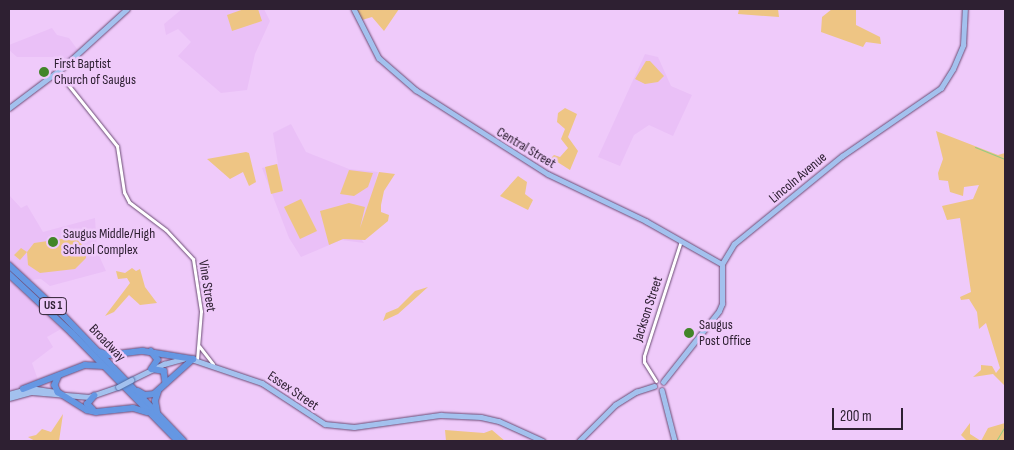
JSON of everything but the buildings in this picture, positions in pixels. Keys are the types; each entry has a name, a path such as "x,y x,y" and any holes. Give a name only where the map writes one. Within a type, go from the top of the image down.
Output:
{"highway":[{"name":"Broadway","path":"9,266 118,374 150,414 178,441"},
{"name":"Broadway","path":"9,274 92,349 105,367 184,441"},
{"path":"85,365 90,358 92,349 106,354 151,352 195,360"},
{"path":"151,352 158,360 152,369 165,372 166,384"},
{"path":"118,374 112,360 120,353"},
{"path":"125,384 145,395 160,390 195,360"},
{"path":"23,389 85,365 105,367"},
{"path":"60,376 56,387 64,396 96,412 133,408 150,414"},
{"path":"94,396 87,402 90,409 124,407 130,400 125,384"},
{"path":"160,390 155,405 161,418"}],"main road":[{"path":"9,108 58,72 128,9"},
{"name":"Central Street","path":"354,9 380,58 416,90 548,174 632,213 722,264"},
{"name":"Lincoln Avenue","path":"722,264 734,244 747,232 854,147 941,88 954,69 963,45 965,9"},
{"path":"675,441 662,390 663,382 719,311 722,304 722,264"},
{"name":"Essex Street","path":"9,396 32,392 64,396 94,396 125,384 152,369 174,360 195,360 213,364 266,385 325,424 354,427 441,415 478,417 499,421 543,441"},
{"path":"580,441 615,405 636,392 663,382"},
{"path":"655,384 662,390"},
{"name":"Essex Street","path":"9,396 23,389 45,389 64,396"}],"street":[{"name":"Vine Street","path":"58,72 117,146 124,189 129,202 166,230 193,259 201,306 199,346 195,360"},
{"name":"Jackson Street","path":"655,384 644,362 644,356 681,241"},
{"path":"199,346 213,364"}],"shaded area":[{"path":"182,9 264,9 270,21 255,54 247,90 221,93 178,56 191,42 178,29 166,35 164,24"},
{"path":"244,9 258,9 262,21 232,31 227,15"},
{"path":"356,9 399,9 384,31 372,17 362,20"},
{"path":"739,9 778,9 779,17 738,14"},
{"path":"832,9 856,9 856,25 880,37 881,44 866,42 863,47 821,32 822,17"},
{"path":"52,28 57,35 69,38 80,53 66,64 61,57 17,57 9,50 9,45"},
{"path":"645,54 658,57 671,86 692,95 673,136 649,125 634,135 620,166 598,157"},
{"path":"646,61 650,61 664,76 658,82 645,84 635,79"},
{"path":"565,108 577,114 568,137 578,151 570,170 551,158 554,155 560,157 568,148 561,139 565,129 557,122 558,113"},
{"path":"291,124 306,152 349,169 378,172 361,239 364,243 341,240 301,257 289,238 262,168 278,164 273,133"},
{"path":"936,131 998,155 1005,153 1005,386 993,374 973,377 981,370 981,365 992,366 996,373 1000,368 986,323 979,329 977,312 969,299 961,300 960,297 971,292 960,218 947,220 942,206 973,199 979,185 964,187 963,196 950,192 948,181 939,180 938,173 943,159"},
{"path":"249,153 256,182 249,186 243,172 230,179 207,159"},
{"path":"277,164 283,191 271,194 265,167"},
{"path":"349,170 373,173 368,187 354,196 340,194"},
{"path":"379,172 395,174 384,191 381,205 381,212 389,215 388,221 365,240 343,239 329,245 320,211 349,203 365,207 360,228"},
{"path":"518,176 527,182 525,194 533,200 528,210 500,196"},
{"name":"Saugus Middle/High School Complex","path":"9,195 21,208 27,205 43,232 95,218 97,251 106,271 50,286 41,279 30,280 9,261"},
{"path":"301,199 317,231 300,239 284,207"},
{"path":"82,236 78,240 85,248 86,258 75,269 40,273 28,265 27,252 34,243"},
{"path":"21,248 27,252 20,260 14,255"},
{"path":"132,268 136,271 140,269 145,287 157,303 140,305 129,295 114,312 105,316 130,283 127,278 118,279 116,271 125,273"},
{"path":"9,280 61,329 47,337 53,347 32,363 38,380 9,392"},
{"path":"428,287 398,314 383,321 386,313 398,308 415,291"},
{"path":"63,414 59,441 35,441 28,437 36,435 42,429 51,432"},
{"path":"970,423 970,434 981,441 967,441 961,435"},
{"path":"1005,423 1005,441 981,441 988,428"},
{"path":"445,430 484,433 492,430 505,441 446,441"}],"waterway":[{"path":"975,147 1005,159"},
{"path":"996,441 1005,426"}],"place":[{"name":"First Baptist Church of Saugus","path":"44,72"},
{"name":"Saugus Middle/High School Complex","path":"53,242"},
{"name":"Saugus Post Office","path":"689,333"}]}
